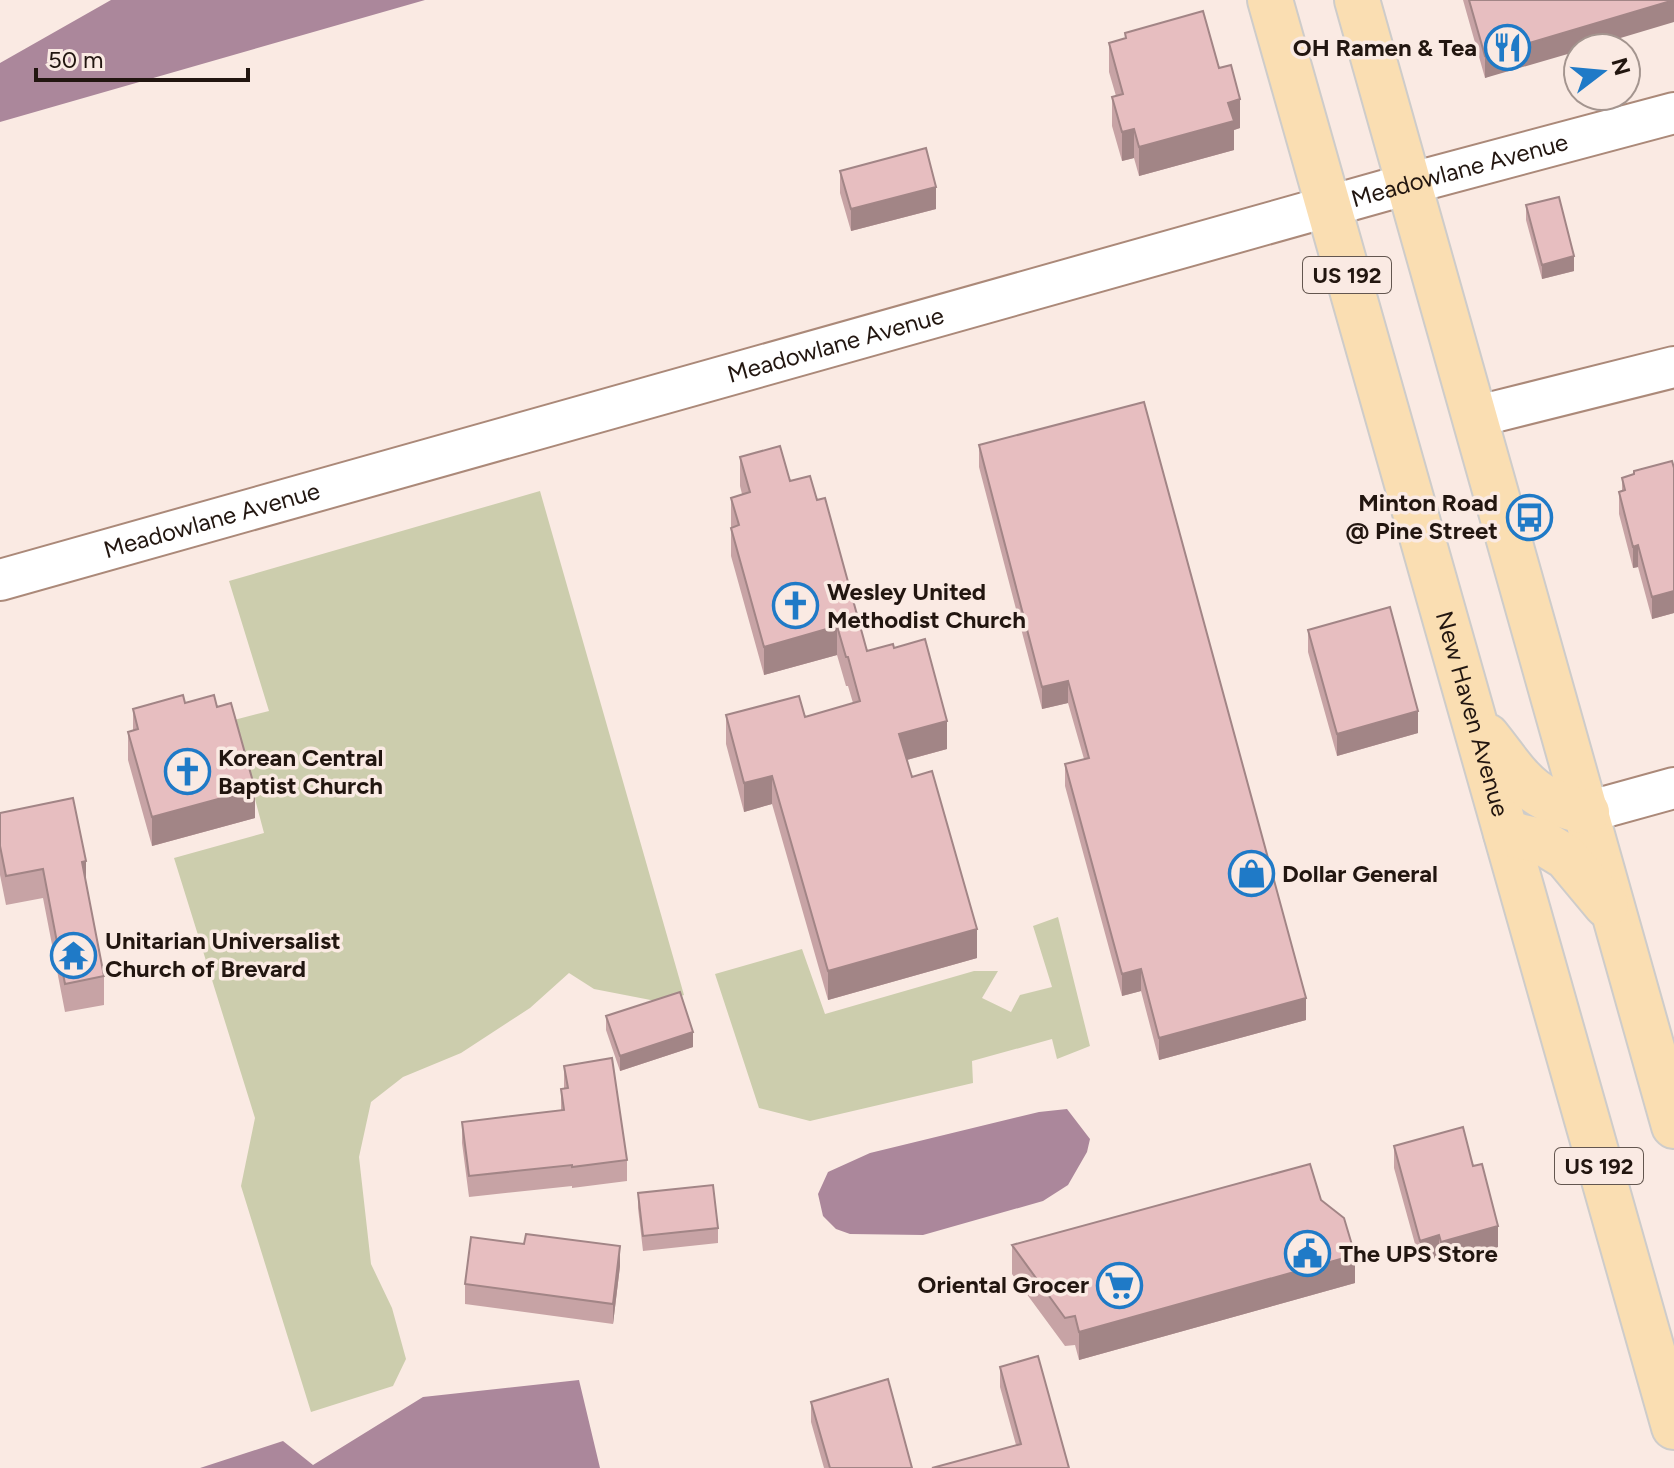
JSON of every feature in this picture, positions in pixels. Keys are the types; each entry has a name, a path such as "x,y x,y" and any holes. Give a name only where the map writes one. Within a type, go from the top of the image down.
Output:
{"main road":[{"name":"New Haven Avenue","path":"1270,0 1633,1287 1671,1404"},
{"path":"1357,0 1674,1126"},
{"path":"1471,715 1528,788 1557,805 1587,812"},
{"path":"1506,833 1540,841 1566,857 1615,916"},
{"path":"1633,1287 1674,1347"}],"street":[{"name":"Meadowlane Avenue","path":"0,580 1408,184 1674,113"},
{"path":"1474,417 1674,367"},
{"path":"1587,812 1674,788"}],"green space":[{"path":"540,491 684,995 661,1002 594,989 569,973 530,1008 461,1053 403,1077 371,1102 359,1157 371,1264 392,1308 406,1359 393,1386 311,1412 241,1186 255,1118 174,858 264,833 234,720 269,711 229,581"},
{"path":"1058,917 1090,1046 1057,1059 1052,1039 972,1061 973,1083 810,1121 759,1108 715,974 802,949 825,1014 974,971 998,971 982,998 1011,1012 1020,995 1052,987 1033,926"}],"shaded area":[{"path":"111,0 425,0 0,122 0,63"},
{"path":"1067,1109 1090,1139 1087,1152 1068,1185 1043,1201 923,1235 850,1234 836,1229 823,1216 818,1194 828,1172 870,1153 1039,1112"},
{"path":"579,1380 600,1468 200,1468 283,1441 313,1465 423,1397"}],"building":[{"path":"1469,0 1674,0 1562,32 1485,56"},
{"path":"1203,11 1219,68 1231,65 1240,99 1228,103 1234,121 1139,147 1134,129 1122,132 1112,97 1123,94 1109,43 1126,38 1125,33"},
{"path":"926,148 936,187 851,209 840,171"},
{"path":"1559,197 1574,256 1542,265 1526,205"},
{"path":"1144,402 1306,998 1159,1038 1141,969 1122,974 1065,764 1089,758 1068,681 1042,687 979,445"},
{"path":"780,446 790,481 810,476 817,500 825,498 867,651 893,644 894,648 925,639 947,721 899,734 912,777 932,771 977,929 828,971 772,776 744,783 726,715 799,696 805,717 860,701 837,626 764,647 731,528 739,525 731,498 750,492 740,457"},
{"path":"1672,461 1674,591 1652,597 1638,545 1633,547 1619,492 1625,490 1622,478 1634,474 1634,471"},
{"path":"1390,607 1418,711 1337,734 1308,630"},
{"name":"Korean Central Baptist Church","path":"183,695 185,703 214,695 217,707 231,703 255,789 152,817 128,732 138,729 133,709"},
{"name":"Unitarian Universalist Church of Brevard","path":"73,798 104,976 65,984 43,869 6,876 0,846 0,813"},
{"path":"680,992 693,1032 620,1056 606,1016"},
{"path":"612,1058 627,1160 469,1176 462,1122 564,1110 561,1089 568,1088 564,1066"},
{"path":"1463,1127 1473,1166 1482,1164 1498,1226 1441,1242 1439,1235 1420,1241 1394,1146"},
{"path":"1310,1164 1321,1200 1344,1218 1355,1255 1079,1332 1075,1316 1065,1318 1012,1245"},
{"path":"713,1185 718,1228 643,1236 638,1193"},
{"path":"526,1234 620,1246 613,1304 465,1284 471,1237 524,1244"},
{"path":"1038,1356 1069,1468 932,1468 1021,1444 1000,1367"},
{"path":"888,1379 912,1468 830,1468 811,1402"}],"place":[{"name":"OH Ramen & Tea","path":"1508,48"},
{"name":"Minton Road @ Pine Street","path":"1529,517"},
{"name":"Wesley United Methodist Church","path":"796,606"},
{"name":"Korean Central Baptist Church","path":"187,772"},
{"name":"Dollar General","path":"1251,874"},
{"name":"Unitarian Universalist Church of Brevard","path":"74,955"},
{"name":"The UPS Store","path":"1308,1254"},
{"name":"Oriental Grocer","path":"1120,1285"}]}
